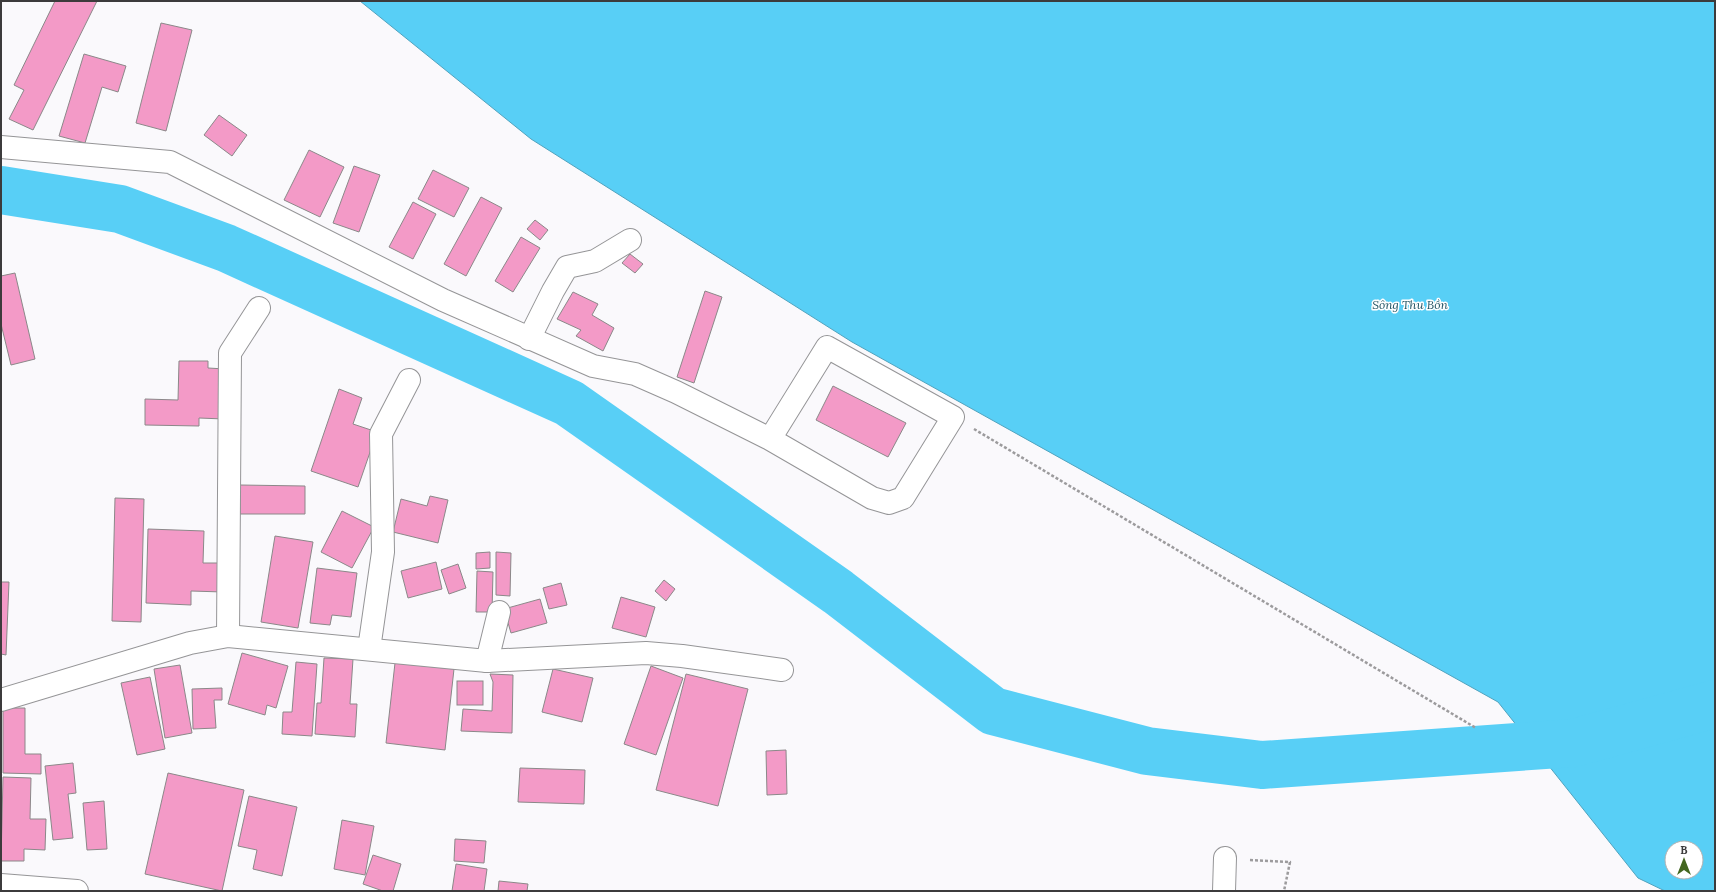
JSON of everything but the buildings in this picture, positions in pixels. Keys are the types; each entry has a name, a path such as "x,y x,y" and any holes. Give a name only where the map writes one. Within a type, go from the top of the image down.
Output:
{"street":[{"path":"1,147 170,162 443,300 593,366 635,374 676,392 770,439 872,498 889,503 903,498 953,417 827,347 770,439"},
{"path":"529,339 567,267 595,261 630,240"},
{"path":"228,636 230,354 259,308"},
{"path":"369,649 383,552 381,434 409,380"},
{"path":"487,661 499,612"},
{"path":"1,700 190,643 228,636 487,661 646,653 682,656 782,670"},
{"path":"1224,891 1225,858"},
{"path":"1,884 77,891"}],"path":[{"path":"953,417 1476,728"},
{"path":"1225,858 1290,862 1284,891"}],"water":[{"name":"Sông Thu Bồn","path":"360,1 1715,1 1715,891 1665,891 1638,878 1498,702 852,342 531,139"}],"waterway":[{"path":"1,190 120,209 226,248 569,403 838,592 993,711 1147,751 1262,765 1574,743 1715,704"}]}
